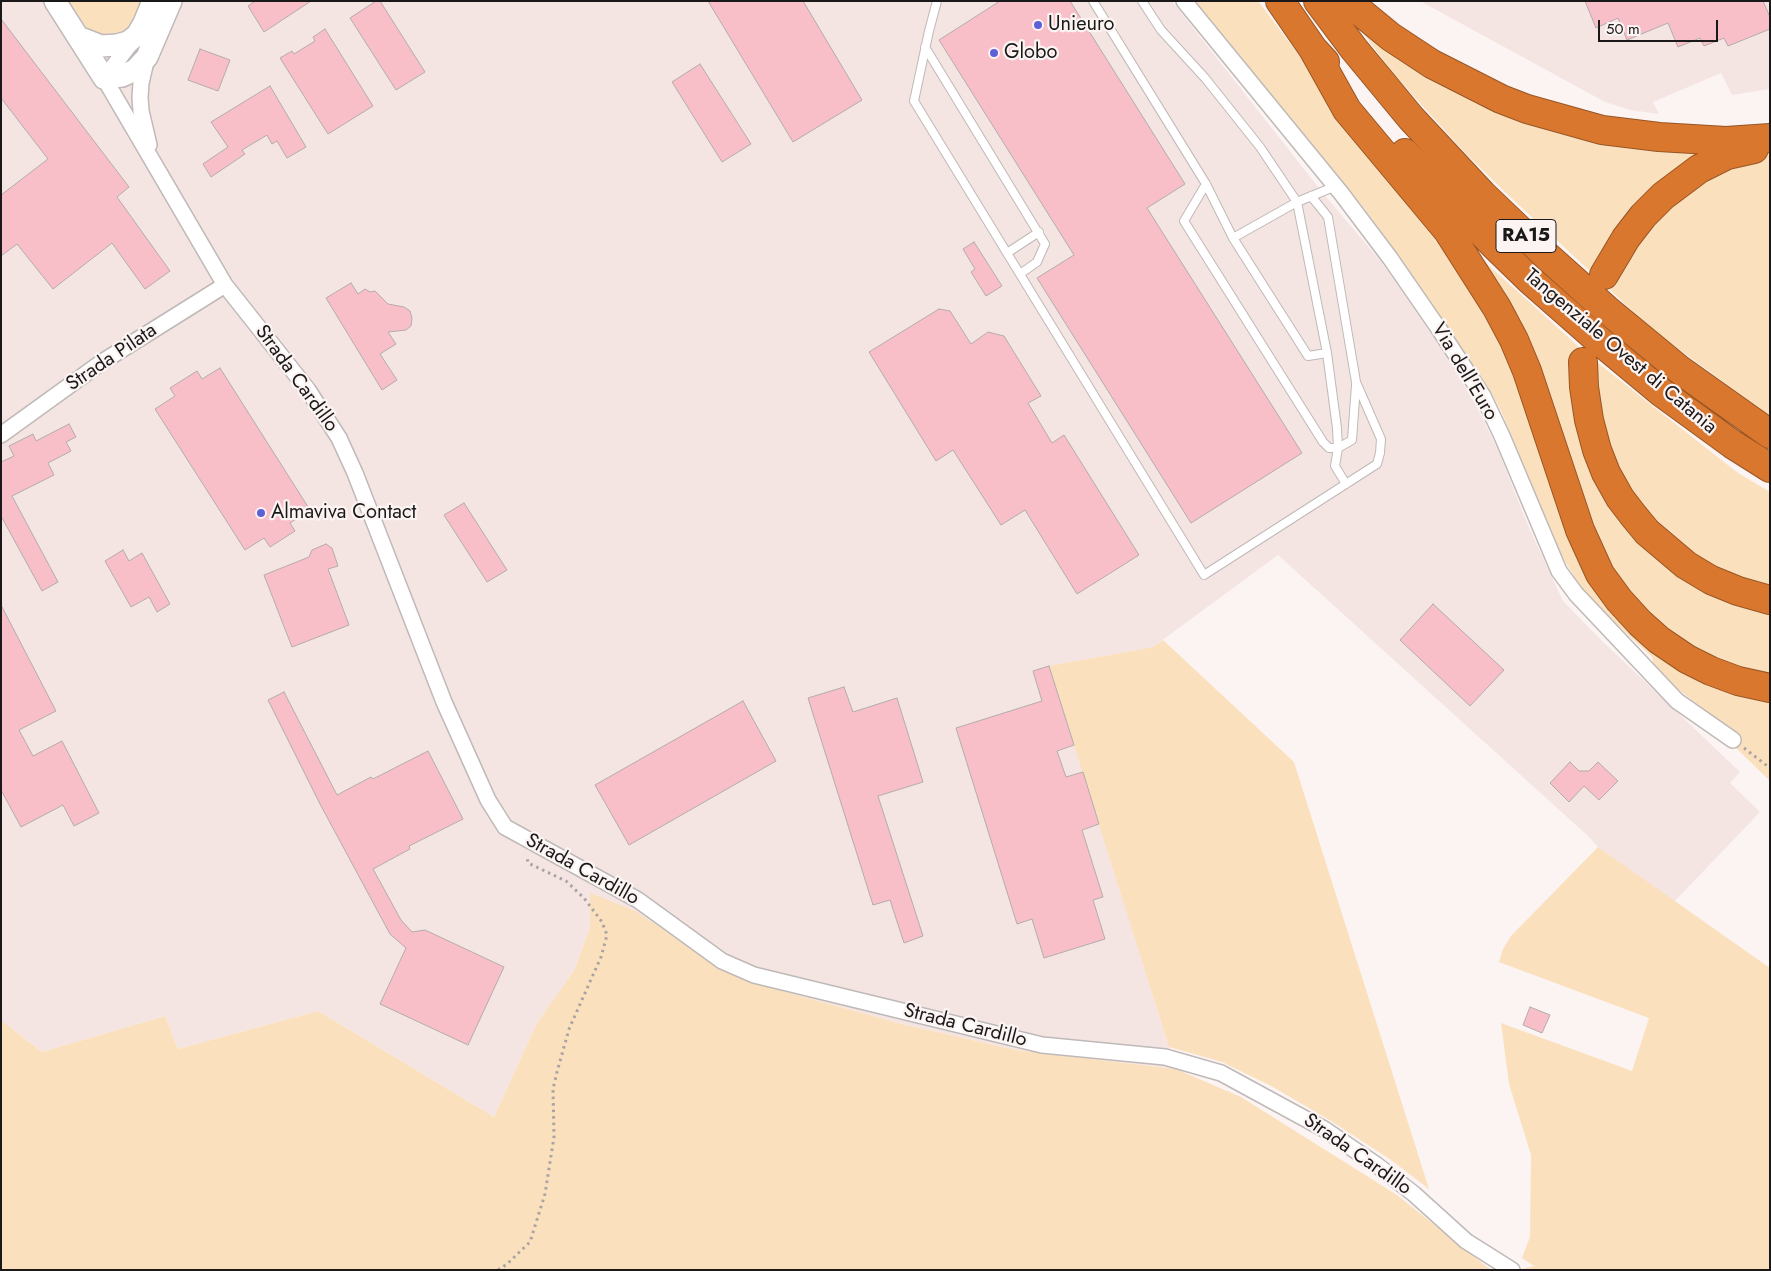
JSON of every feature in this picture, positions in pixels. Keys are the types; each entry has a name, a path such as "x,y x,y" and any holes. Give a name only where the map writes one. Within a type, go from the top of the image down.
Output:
{"highway":[{"name":"Tangenziale Ovest di Catania","path":"1280,1 1313,49 1396,142 1454,204 1530,280 1596,338 1662,392 1732,444 1770,468"},
{"name":"Tangenziale Ovest di Catania","path":"1318,1 1354,49 1411,118 1483,195 1606,309 1680,370 1770,434"},
{"path":"1348,1 1390,37 1432,64 1501,99 1527,109 1602,130 1659,137 1726,141 1770,138"},
{"path":"1313,49 1347,110 1448,231 1497,308 1514,340 1527,371 1580,530 1600,574 1619,600 1640,623 1687,659 1711,671 1738,681 1770,688"},
{"path":"1604,276 1626,238 1643,216 1681,181 1727,155 1770,145"},
{"path":"1583,362 1584,387 1589,420 1606,472 1620,498 1647,532 1686,565 1711,580 1770,600"}],"main road":[{"name":"Strada Cardillo","path":"55,1 104,78"},
{"path":"78,37 100,46 128,42 137,35 153,1"},
{"path":"104,78 122,76 135,70 147,57 171,1"}],"street":[{"name":"Via dell'Euro","path":"1184,1 1336,186 1390,258 1483,396 1559,571 1576,594 1678,701 1733,740"},
{"path":"104,78 137,35"},
{"path":"147,57 141,83 141,111 154,163"},
{"name":"Strada Cardillo","path":"104,78 225,285 308,390 339,438 355,473 444,702 488,800 504,827 638,900 722,961 754,975 1042,1045 1165,1056 1221,1073 1324,1129 1378,1166 1414,1194 1466,1240 1512,1270"},
{"name":"Strada Pilata","path":"1,435 102,362 225,285"}],"lane":[{"path":"937,1 914,101 1204,575 1377,464 1381,439 1356,382"},
{"path":"1093,1 1206,184 1233,238 1308,356 1327,353"},
{"path":"1142,1 1161,30 1205,78 1260,147 1297,202 1327,353 1337,428 1338,448 1335,466 1346,484"},
{"path":"925,47 1045,244 1037,262 1020,274"},
{"path":"1206,184 1184,221 1323,442 1329,448 1338,448 1352,440 1356,382 1328,217 1311,196"},
{"path":"1233,238 1297,202 1336,186"},
{"path":"1007,253 1039,232"}],"path":[{"path":"1733,740 1770,768"},
{"path":"498,1270 530,1242 545,1194 554,1137 553,1089 556,1072 569,1029 601,957 607,935 602,922 584,898 566,882 528,863 526,839"}],"shaded area":[{"path":"1,1 1172,1 1322,192 1383,264 1439,345 1475,403 1498,450 1529,528 1563,601 1599,638 1740,772 1730,783 1760,812 1674,902 1598,847 1278,555 1153,647 1050,666 1176,1069 1016,1050 902,1024 753,983 721,968 590,894 590,927 575,969 537,1023 494,1117 318,1011 178,1049 165,1016 42,1052 1,1020"},
{"path":"67,1 146,1 133,30 109,39 88,30"},
{"path":"1194,1 1258,1 1341,111 1418,206 1492,317 1598,587 1770,697 1770,781 1734,746 1740,738 1664,678 1655,669 1652,657 1586,596 1560,553 1494,398 1399,256 1364,208 1262,87"},
{"path":"1420,1 1770,1 1770,89 1732,95 1721,73 1653,102 1659,114 1630,110 1605,102"},
{"path":"1361,30 1409,60 1717,151 1653,215 1739,159 1770,152 1770,416 1654,331 1504,191 1465,153 1392,72"},
{"path":"1466,245 1589,356 1738,473 1770,492 1770,593 1750,589 1616,507 1770,607 1770,679 1678,644 1615,583"},
{"path":"1163,640 1294,762 1429,1189 1391,1160 1331,1121 1273,1087 1222,1062 1169,1047 1049,666 1153,647"},
{"path":"1598,847 1770,968 1770,1270 1518,1270 1534,1266 1522,1258 1530,1237 1531,1155 1509,1084 1501,1023 1632,1071 1649,1018 1499,962 1503,949 1511,936"},
{"path":"590,893 635,911 721,968 753,983 902,1024 1016,1050 1176,1069 1241,1097 1397,1195 1491,1270 1,1270 1,1020 42,1052 165,1016 178,1049 318,1011 494,1117 537,1023 575,969 590,927"}],"building":[{"path":"255,1 311,1 264,32 248,6"},
{"path":"376,1 380,1 425,72 396,90 350,18"},
{"path":"708,1 803,1 862,100 793,142"},
{"path":"1000,1 1070,1 1185,184 1147,208 1302,453 1191,523 1037,278 1074,255 939,40"},
{"path":"1585,1 1763,1 1770,17 1770,29 1728,46 1724,38 1704,46 1700,38 1678,47 1668,23 1627,40 1618,18 1596,28"},
{"path":"1,19 129,187 117,197 170,271 145,289 112,243 53,289 17,244 1,256 1,195 48,159 1,98"},
{"path":"325,29 373,106 328,134 280,58 292,51 294,54 315,41 313,37"},
{"path":"200,49 230,60 218,91 188,80"},
{"path":"700,64 751,144 722,162 672,82"},
{"path":"270,86 306,147 287,158 277,141 272,144 267,135 242,150 245,154 211,177 203,164 228,147 211,122"},
{"path":"974,242 1002,286 986,296 971,272 975,269 963,249"},
{"path":"351,283 358,294 365,289 370,292 375,291 388,304 404,307 410,311 412,318 411,326 406,330 388,332 396,344 380,354 397,380 382,390 326,298"},
{"path":"939,309 950,311 971,344 988,332 1004,336 1041,396 1028,403 1052,443 1064,435 1139,555 1077,594 1025,510 1001,525 953,450 936,461 869,352"},
{"path":"220,368 310,510 290,523 295,531 270,547 264,538 245,550 155,409 175,396 170,388 197,371 202,379"},
{"path":"69,424 76,437 66,442 71,451 48,463 54,475 12,496 58,582 42,591 1,516 1,462 14,456 9,446 33,434 36,441"},
{"path":"464,503 507,570 487,582 444,515"},
{"path":"326,544 332,548 338,566 328,569 349,625 292,647 264,575 309,557 312,550"},
{"path":"123,550 129,561 142,553 170,604 157,612 149,597 131,607 105,561"},
{"path":"1433,604 1504,670 1470,706 1400,640"},
{"path":"1,605 56,711 19,730 33,756 62,741 99,813 74,826 63,805 21,827 1,790"},
{"path":"1049,666 1074,745 1057,751 1066,777 1083,772 1099,824 1082,830 1103,897 1093,900 1105,939 1044,958 1032,919 1017,924 956,728 1042,701 1033,671"},
{"path":"844,687 853,712 897,698 923,782 878,796 923,936 904,943 890,900 873,905 808,698"},
{"path":"284,692 337,795 428,751 463,819 409,846 410,849 373,869 401,920 412,932 425,930 504,967 468,1045 380,1004 406,948 390,934 320,804 268,700"},
{"path":"743,701 776,761 629,845 595,785"},
{"path":"1570,762 1579,771 1589,771 1598,762 1618,781 1599,800 1584,786 1569,802 1550,783"},
{"path":"1530,1007 1550,1015 1542,1033 1523,1025"}],"place":[{"name":"Unieuro","path":"1038,25"},
{"name":"Globo","path":"994,53"},
{"name":"Almaviva Contact","path":"261,513"}]}
